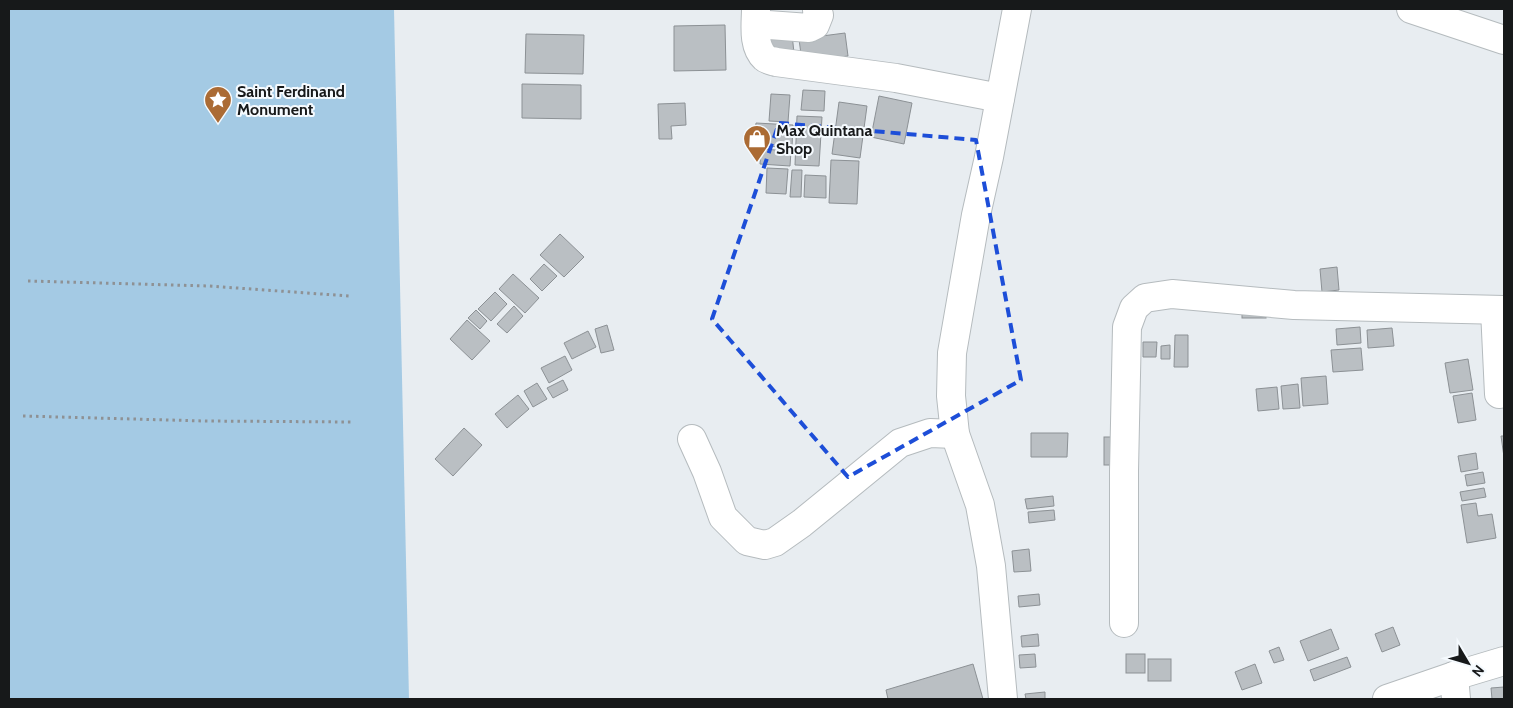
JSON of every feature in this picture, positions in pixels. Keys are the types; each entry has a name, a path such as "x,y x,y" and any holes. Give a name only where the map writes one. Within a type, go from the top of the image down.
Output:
{"street":[{"path":"1003,699 991,566 980,505 955,434 951,396 952,353 976,215 1017,9"},
{"path":"817,10 819,15 815,25 809,28 756,16 758,47 765,58 776,62 896,78 1000,98"},
{"path":"1428,12 1504,40"},
{"path":"1124,623 1124,471 1127,327 1134,308 1145,298 1172,294 1294,305 1500,310 1499,394"},
{"path":"692,439 707,472 722,517 747,541 765,545 775,542 802,523 900,443 930,433 955,434"},
{"path":"1387,699 1455,688 1504,662"}],"path":[{"path":"28,281 210,286 348,296"},
{"path":"23,416 205,421 352,422"}],"highlighted area":[{"path":"779,123 976,140 1021,380 848,477 712,319"}],"shaded area":[{"path":"9,9 394,9 409,699 9,699"}],"building":[{"path":"725,25 726,70 674,71 674,26"},
{"path":"845,33 848,56 802,62 799,39"},
{"path":"526,34 584,35 583,74 525,73"},
{"path":"792,34 794,53 770,55 768,37"},
{"path":"522,84 581,85 581,119 522,118"},
{"path":"803,90 825,91 824,111 801,110"},
{"path":"771,94 790,95 788,122 769,121"},
{"path":"879,96 912,103 904,144 871,137"},
{"path":"839,102 867,106 860,158 832,154"},
{"path":"685,103 686,125 671,126 672,139 659,139 658,104"},
{"path":"797,116 822,117 819,166 795,165"},
{"path":"756,123 793,125 792,147 754,146"},
{"path":"761,149 791,151 790,166 760,164"},
{"path":"831,160 859,161 857,204 829,203"},
{"path":"767,168 788,169 786,194 766,193"},
{"path":"792,170 802,170 801,197 790,197"},
{"path":"805,175 826,176 826,198 804,197"},
{"path":"560,234 584,257 564,277 540,255"},
{"path":"544,264 557,276 542,291 530,279"},
{"path":"1337,267 1339,290 1322,292 1320,269"},
{"path":"513,274 539,298 525,313 499,289"},
{"path":"495,292 507,304 491,321 478,309"},
{"path":"514,306 523,316 507,333 497,324"},
{"path":"1242,309 1266,309 1266,318 1242,318"},
{"path":"476,310 487,321 480,329 468,318"},
{"path":"467,320 490,341 472,360 450,339"},
{"path":"607,325 614,350 601,353 595,329"},
{"path":"1360,327 1361,343 1337,345 1336,329"},
{"path":"1392,328 1394,346 1368,348 1367,330"},
{"path":"588,331 596,347 572,359 564,343"},
{"path":"1175,335 1188,335 1188,367 1174,367"},
{"path":"1143,342 1157,342 1156,357 1143,357"},
{"path":"1170,345 1170,359 1161,359 1161,346"},
{"path":"1361,348 1363,370 1333,372 1331,350"},
{"path":"565,356 572,370 549,383 541,368"},
{"path":"1468,359 1473,390 1450,393 1445,363"},
{"path":"1326,376 1328,404 1303,406 1301,378"},
{"path":"563,380 568,390 553,398 547,388"},
{"path":"537,383 547,399 533,407 524,391"},
{"path":"1298,384 1300,408 1283,409 1281,386"},
{"path":"1277,387 1279,409 1258,411 1256,389"},
{"path":"1472,393 1476,420 1458,423 1453,396"},
{"path":"518,395 529,409 507,428 495,414"},
{"path":"464,428 482,445 453,476 435,459"},
{"path":"1031,433 1068,433 1067,457 1031,457"},
{"path":"1501,436 1504,436 1504,457"},
{"path":"1104,437 1116,437 1116,465 1104,465"},
{"path":"1476,453 1478,469 1461,472 1458,456"},
{"path":"1483,472 1485,483 1467,486 1465,475"},
{"path":"1484,488 1486,497 1462,501 1460,492"},
{"path":"1053,496 1054,506 1027,509 1025,499"},
{"path":"1476,503 1478,516 1492,514 1496,538 1467,543 1461,505"},
{"path":"1054,510 1055,520 1029,523 1028,512"},
{"path":"1029,549 1031,571 1014,572 1012,551"},
{"path":"1039,594 1040,605 1019,607 1018,596"},
{"path":"1393,627 1400,645 1382,652 1375,634"},
{"path":"1331,629 1339,649 1308,661 1300,641"},
{"path":"1038,634 1039,646 1022,647 1021,636"},
{"path":"1279,647 1284,660 1274,663 1269,651"},
{"path":"1035,654 1036,667 1020,668 1019,655"},
{"path":"1126,654 1145,654 1145,673 1126,673"},
{"path":"1347,657 1351,667 1314,681 1310,670"},
{"path":"1148,659 1171,659 1171,681 1148,681"},
{"path":"973,664 983,699 888,699 886,690"},
{"path":"1255,664 1262,683 1242,690 1235,672"},
{"path":"1504,687 1504,699 1492,699 1491,688"},
{"path":"1045,692 1045,699 1026,699 1025,694"}],"place":[{"name":"Saint Ferdinand Monument","path":"218,124"},
{"name":"Max Quintana Shop","path":"757,163"}]}
